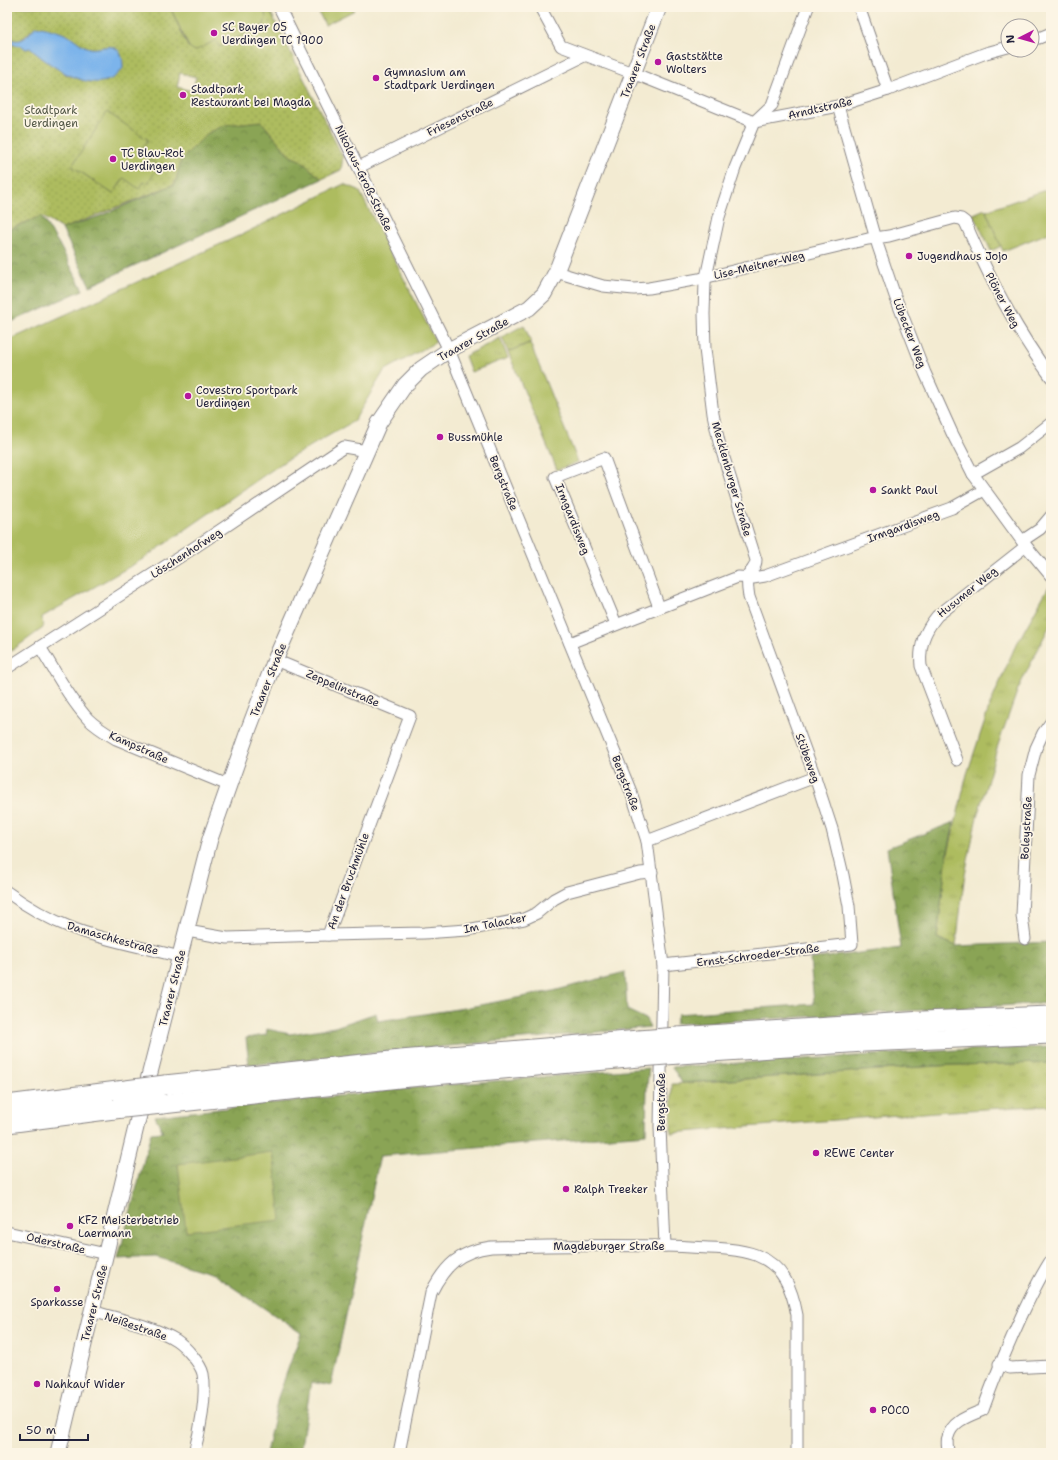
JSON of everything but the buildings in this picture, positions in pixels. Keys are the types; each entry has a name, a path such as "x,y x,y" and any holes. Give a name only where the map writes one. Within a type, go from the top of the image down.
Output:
{"highway":[{"path":"7,1105 116,1100 164,1095 399,1078 640,1048 963,1028 1051,1016"},
{"path":"963,1028 1051,1034"},
{"path":"7,1123 116,1100"}],"street":[{"name":"Nikolaus-Groß-Straße","path":"279,7 449,350"},
{"path":"540,7 561,46 584,56 633,73 754,122 772,105 808,7"},
{"name":"Traarer Straße","path":"58,1453 106,1254 210,839 228,785 276,660 379,424 404,385 421,369 449,350 529,308 544,294 556,272 659,7"},
{"path":"859,7 888,90"},
{"path":"1040,38 1051,33"},
{"name":"Arndtstraße","path":"754,122 838,106 888,90 1000,50"},
{"name":"Friesenstraße","path":"359,167 584,56"},
{"name":"Lübecker Weg","path":"838,106 876,238 895,296 925,373 952,433 973,474 984,490 1051,576"},
{"name":"Mecklenburger Straße","path":"748,577 756,565 756,560 719,442 713,414 705,349 704,314 707,277 719,217 735,168 754,122"},
{"name":"Lise-Meitner-Weg","path":"556,272 603,286 634,289 674,284 868,239 888,236 955,218 961,218"},
{"name":"Plöner Weg","path":"961,218 965,222 1004,305 1037,359 1051,377"},
{"name":"Bergstraße","path":"449,350 631,792 647,840 663,966 660,1127 665,1246"},
{"path":"973,474 1019,448 1051,423"},
{"name":"Löschenhofweg","path":"7,668 192,549 344,447 367,451"},
{"name":"Irmgardisweg","path":"616,624 555,477 604,458 660,607"},
{"name":"Irmgardisweg","path":"570,643 738,577 766,576 952,508 984,490"},
{"path":"1024,543 1051,516"},
{"name":"Husumer Weg","path":"957,760 921,666 919,653 923,639 929,626 937,616 1024,543"},
{"name":"Stübeweg","path":"748,577 747,587 749,597 815,777 832,829 849,906 852,944"},
{"name":"Kampstraße","path":"40,647 75,703 89,719 102,730 116,739 228,785"},
{"name":"Zeppelinstraße","path":"276,660 410,716"},
{"name":"An der Bruchmühle","path":"187,931 227,938 328,935 410,716"},
{"name":"Boleystraße","path":"1024,939 1022,915 1029,775 1036,748 1042,733 1051,722"},
{"path":"647,840 815,777"},
{"name":"Im Talacker","path":"328,935 424,933 467,930 524,919 537,914 554,899 567,892 640,873 652,872"},
{"name":"Damaschkestraße","path":"7,892 43,914 72,928 180,957"},
{"name":"Ernst-Schroeder-Straße","path":"663,966 852,944"},
{"name":"Oderstraße","path":"7,1232 106,1254"},
{"name":"Magdeburger Straße","path":"399,1453 431,1293 443,1271 465,1254 478,1249 492,1247 581,1245 665,1246 735,1251 756,1255 774,1267 787,1280 797,1315 797,1453"},
{"path":"948,1453 947,1437 954,1425 966,1417 983,1410 999,1364 1031,1295 1051,1260"},
{"name":"Neißestraße","path":"92,1311 155,1330 177,1340 192,1356 202,1372 203,1385 202,1410 194,1453"},
{"path":"999,1364 1010,1368 1051,1366"}],"green space":[{"name":"Stadtpark Uerdingen","path":"7,7 170,7 188,47 216,40 266,16 261,7 268,7 343,157 341,170 322,179 300,160 290,156 261,121 225,125 208,133 181,160 175,184 62,229 41,216 7,230 7,43 30,48 67,75 76,77 106,81 116,75 123,68 122,59 105,47 96,49 89,48 81,45 70,36 36,26 20,41 7,39","holes":["180,73 196,77 192,91 177,87","148,139 113,194 72,166"]},
{"name":"SC Bayer 05 Uerdingen TC 1900","path":"170,7 261,7 266,16 264,25 219,47 216,40 195,51 189,47"},
{"path":"316,7 353,7 355,10 325,25"},
{"name":"TC Blau-Rot Uerdingen","path":"107,112 148,140 139,152 159,166 147,184 144,182 139,189 124,178 113,194 72,166"},
{"path":"261,121 290,156 300,160 322,179 90,286 62,229 100,216 175,184 181,160 208,133 225,125"},
{"name":"Covestro Sportpark Uerdingen","path":"344,184 359,190 436,342 384,371 354,421 285,461 143,559 42,617 43,628 7,654 7,341 245,233"},
{"path":"1051,188 1051,232 1003,251 986,211"},
{"path":"985,209 1001,246 991,251 975,217 968,220 967,218"},
{"path":"41,216 59,244 83,290 7,324 7,230"},
{"path":"524,325 531,342 508,352 502,337"},
{"path":"500,338 508,358 471,372 465,356"},
{"path":"530,343 578,462 557,470 508,352"},
{"path":"1049,586 1051,588 1051,623 1018,689 998,745 976,821 964,880 956,946 937,938 946,862 967,774 990,705 1014,649"},
{"path":"954,822 946,862 937,938 956,946 1051,942 1051,1003 675,1024 678,1014 814,1004 810,959 901,948 887,848"},
{"path":"625,972 627,1010 646,1019 650,1027 249,1065 246,1038 266,1035 267,1029 290,1034 335,1027 376,1013 378,1021 464,1008 553,991"},
{"path":"1051,1047 1051,1063 951,1065 682,1083 672,1067 956,1050"},
{"path":"1051,1063 1051,1105 936,1112 671,1133 672,1084 951,1065"},
{"path":"649,1068 646,1134 380,1156 331,1386 311,1382 300,1453 266,1453 278,1397 301,1333 213,1274 156,1257 118,1259 151,1133 163,1132 155,1116 411,1088"},
{"path":"273,1152 281,1220 186,1231 178,1164"}],"water":[{"path":"36,26 65,34 90,48 115,48 121,54 123,68 113,78 102,82 89,82 63,72 30,48 26,49 22,46 7,43 7,39 21,40"}],"place":[{"name":"SC Bayer 05 Uerdingen TC 1900","path":"214,33"},
{"name":"Gaststätte Wolters","path":"658,62"},
{"name":"Gymnasium am Stadtpark Uerdingen","path":"376,78"},
{"name":"Stadtpark Restaurant bei Magda","path":"183,95"},
{"name":"TC Blau-Rot Uerdingen","path":"113,159"},
{"name":"Jugendhaus Jojo","path":"909,256"},
{"name":"Covestro Sportpark Uerdingen","path":"188,396"},
{"name":"Bussmühle","path":"440,437"},
{"name":"Sankt Paul","path":"873,490"},
{"name":"REWE Center","path":"816,1153"},
{"name":"Ralph Treeker","path":"566,1189"},
{"name":"KFZ Meisterbetrieb Laermann","path":"70,1226"},
{"name":"Sparkasse","path":"57,1289"},
{"name":"Nahkauf Wider","path":"37,1384"},
{"name":"POCO","path":"873,1410"}]}
